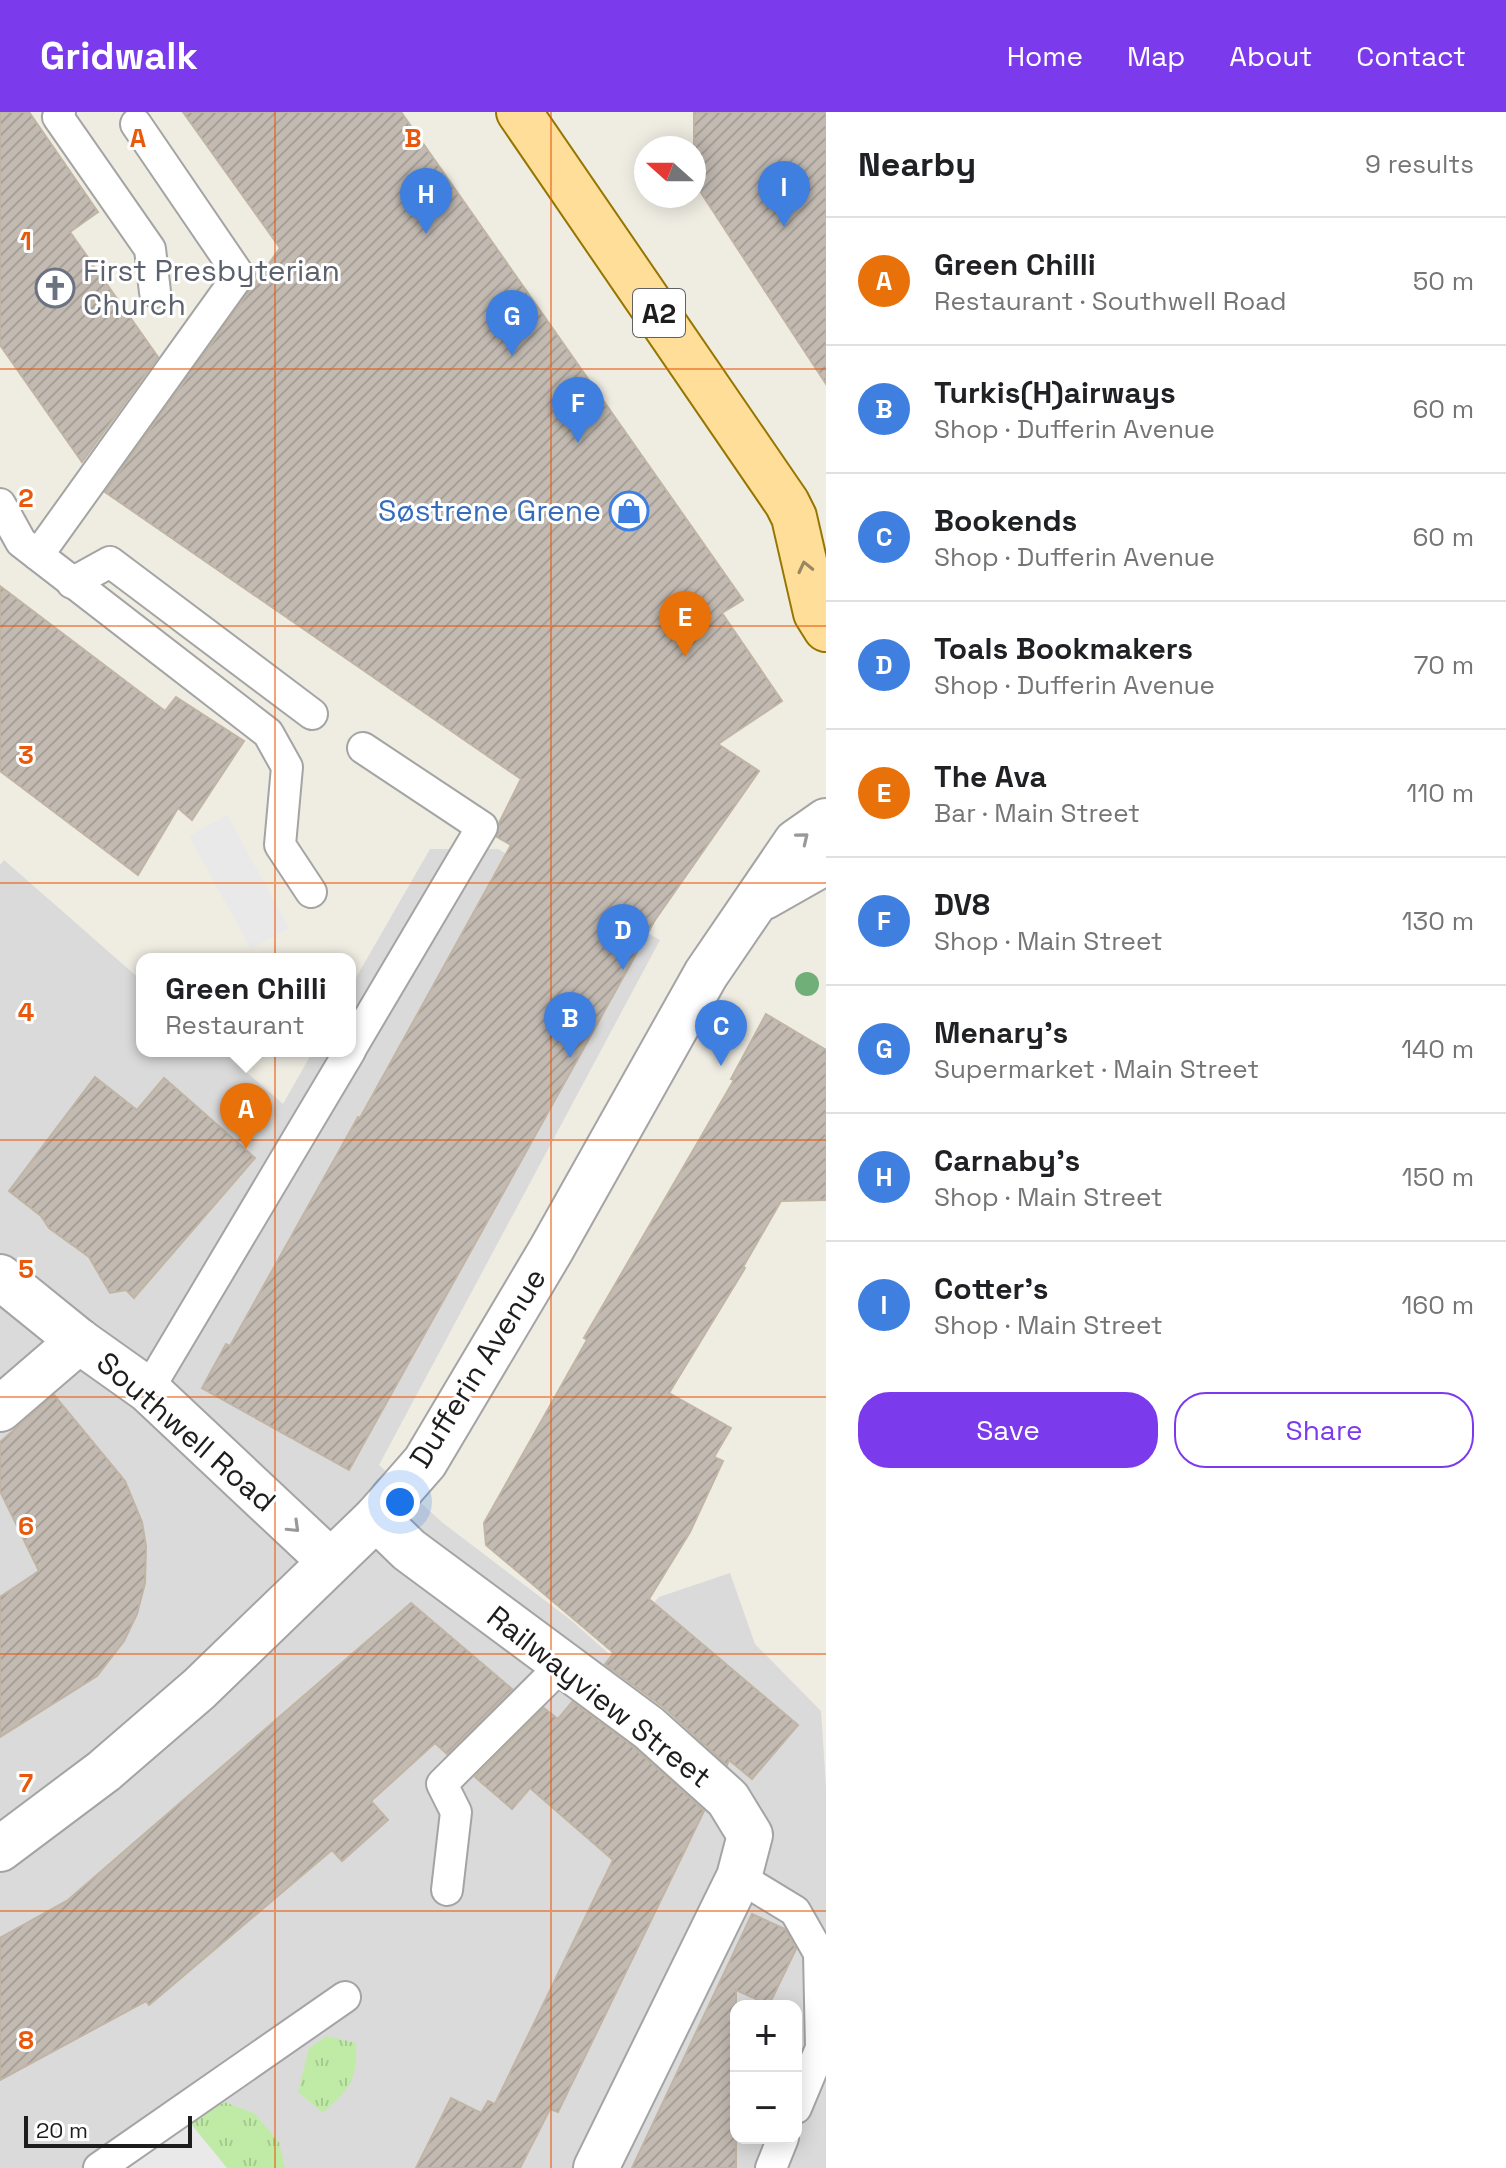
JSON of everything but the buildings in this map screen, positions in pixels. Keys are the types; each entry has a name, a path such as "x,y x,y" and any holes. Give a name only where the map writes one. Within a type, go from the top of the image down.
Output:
{"main road":[{"name":"A2","path":"533,116 787,503 794,517 816,613 826,629"},
{"name":"A2","path":"787,503 826,528"}],"street":[{"name":"Dufferin Avenue","path":"0,1849 104,1771 199,1689 376,1518 425,1462 551,1250 706,974 796,842 826,821"},
{"name":"Dufferin Avenue","path":"751,904 826,862"},
{"name":"Southwell Road","path":"0,1277 79,1341 148,1390 330,1561"},
{"path":"0,1409 79,1341"},
{"name":"Railwayview Street","path":"376,1518 409,1550 649,1728 728,1799 750,1835 739,1877 596,2168"}],"lane":[{"path":"60,112 58,117 150,249 155,292"},
{"path":"38,555 239,275 136,124"},
{"path":"0,504 21,542 268,733 287,767 280,845 311,892"},
{"path":"72,583 110,562 312,714"},
{"path":"356,1041 482,827 363,748"},
{"path":"148,1390 346,1057"},
{"path":"447,1890 456,1812 442,1784 564,1663"},
{"path":"739,1877 795,1911 819,1953 821,2048 802,2094"},
{"path":"99,2168 345,1997"},
{"path":"771,2168 781,2144"}],"shaded area":[{"path":"227,815 289,928 251,949 189,836"},
{"path":"430,849 498,849 660,940 379,1465 443,1523 572,1621 609,1654 659,1597 730,1573 755,1644 821,1711 826,1787 826,2168 0,2168 0,865 4,860 136,976 136,1057 229,1057 283,1104 310,1057 356,1057 356,978"},
{"path":"191,2124 227,2168 122,2168"}],"green space":[{"path":"327,2036 356,2043 356,2055 350,2083 323,2113 298,2092 309,2048"},
{"path":"224,2102 254,2113 279,2142 285,2168 227,2168 191,2124"}],"place":[{"name":"Cotter's","path":"784,227"},
{"name":"Carnaby's","path":"426,234"},
{"name":"First Presbyterian Church","path":"55,288"},
{"name":"Menary's","path":"512,356"},
{"name":"DV8","path":"578,443"},
{"name":"Søstrene Grene","path":"629,511"},
{"name":"The Ava","path":"685,657"},
{"name":"Toals Bookmakers","path":"623,970"},
{"name":"Turkis(H)airways","path":"570,1058"},
{"name":"Bookends","path":"721,1066"},
{"name":"Green Chilli","path":"246,1149"}]}
